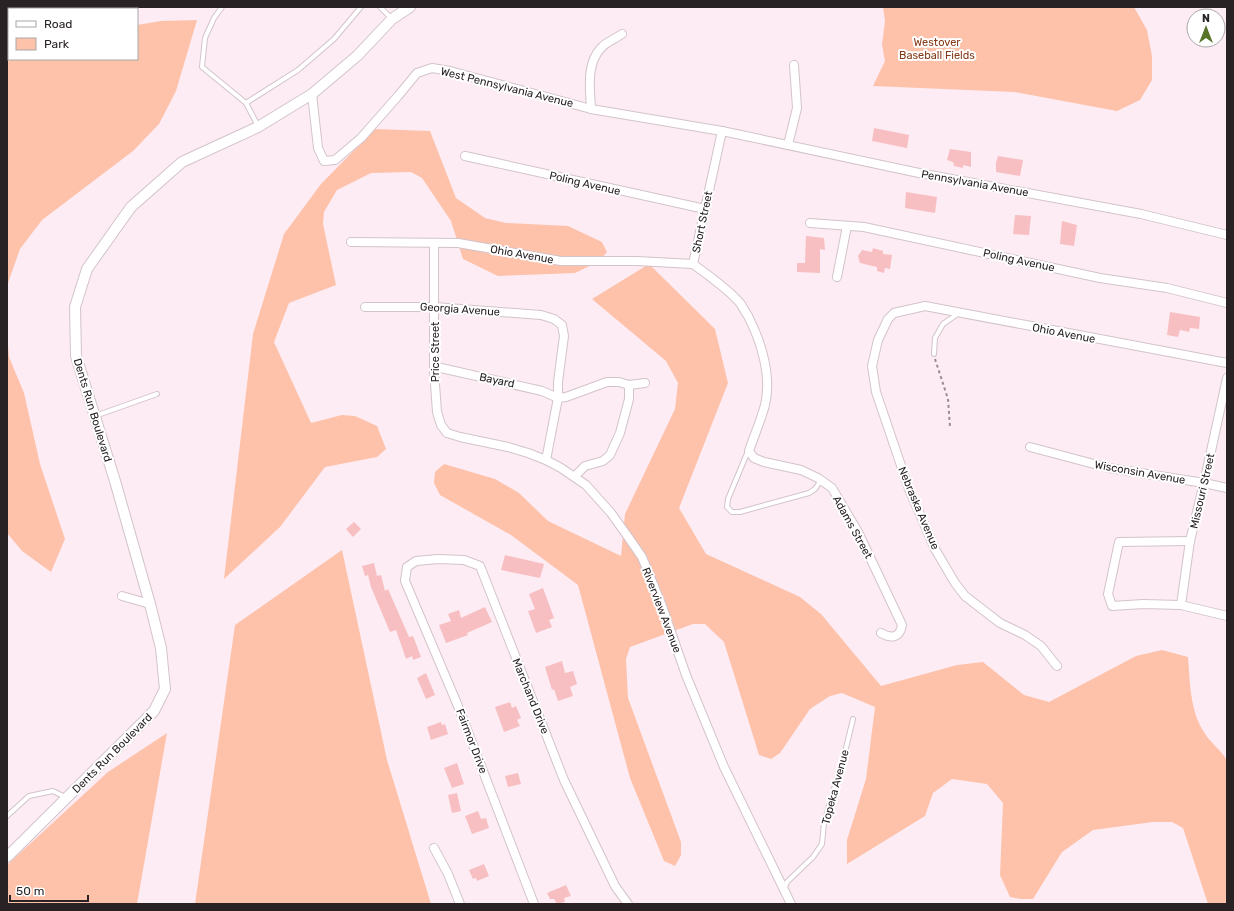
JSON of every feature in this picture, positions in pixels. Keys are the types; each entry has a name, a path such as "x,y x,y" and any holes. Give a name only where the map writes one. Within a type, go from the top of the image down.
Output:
{"street":[{"name":"Dents Run Boulevard","path":"7,857 154,711 164,689 161,648 150,604 116,482 76,356 75,307 86,269 131,207 182,162 258,127 312,94 357,56 392,19 410,7"},
{"path":"591,109 590,71 594,58 601,47 622,34"},
{"path":"788,145 797,108 794,64"},
{"name":"West Pennsylvania Avenue","path":"312,94 318,148 324,161 335,160 360,138 417,73 432,68 450,71 591,109 722,131"},
{"name":"Pennsylvania Avenue","path":"722,131 918,172 1141,214 1227,235"},
{"name":"Short Street","path":"722,131 693,264 720,284 741,304 753,326 762,348 766,366 767,385 765,404 749,451"},
{"name":"Poling Avenue","path":"465,156 705,209"},
{"name":"Poling Avenue","path":"810,223 864,227 1100,278 1167,288 1227,303"},
{"path":"837,277 847,226"},
{"name":"Ohio Avenue","path":"351,242 458,243 561,260 637,261 693,264"},
{"name":"Price Street","path":"434,243 434,370 436,412"},
{"name":"Georgia Avenue","path":"365,307 435,306 540,315 554,319 562,325 564,336 558,382 558,398"},
{"name":"Ohio Avenue","path":"901,310 925,306 1227,363"},
{"name":"Nebraska Avenue","path":"901,310 894,313 888,319 878,340 872,366 876,392 912,495 935,549 965,596 1000,623 1025,635 1041,646 1057,666"},
{"name":"Bayard","path":"434,370 441,368 542,390 558,398"},
{"name":"Missouri Street","path":"1181,605 1190,541 1227,378"},
{"path":"546,460 558,398 566,397 608,382 619,382 629,385 644,382"},
{"path":"575,476 585,466 603,461 610,455 620,433 629,399 629,385"},
{"name":"Riverview Avenue","path":"436,412 441,425 447,432 460,437 508,447 546,460 575,476 586,485 611,513 642,557 662,606 686,674 724,767 791,904"},
{"name":"Wisconsin Avenue","path":"1030,447 1109,468 1204,482 1227,488"},
{"name":"Adams Street","path":"749,451 754,458 764,462 801,470 821,480 832,488 858,532 902,624 901,631 897,635 891,637 881,633"},
{"path":"1190,541 1119,542 1108,594 1112,606 1143,604 1181,605 1227,616"},
{"name":"Marchand Drive","path":"405,581 407,567 416,561 438,559 464,560 480,566 564,780 615,886 628,904"},
{"name":"Fairmor Drive","path":"405,581 458,706 534,904"},
{"path":"122,596 150,604"},
{"path":"434,848 448,874 460,904"}],"lane":[{"path":"222,7 214,18 205,38 202,67 246,103 258,127"},
{"path":"246,103 298,70 334,39 361,7"},
{"path":"380,7 392,19"},
{"path":"934,354 935,338 943,324 959,313"},
{"path":"95,416 157,394"},
{"path":"749,451 728,499 727,507 732,512 740,512 809,493 815,489 821,480"},
{"name":"Topeka Avenue","path":"784,890 787,882 813,857 822,844 824,823 854,719"},
{"path":"7,816 29,796 53,791 67,798"}],"path":[{"path":"934,354 948,399 950,427"}],"green space":[{"name":"Westover Baseball Fields","path":"883,7 1134,7 1147,30 1152,56 1152,80 1140,100 1117,111 1014,92 873,86 885,61 882,45 885,21"},
{"path":"197,20 176,91 159,124 133,151 42,220 20,249 8,283 7,298 7,34 8,60 138,60 138,25 161,21"},
{"path":"375,129 430,131 456,198 485,218 506,223 568,226 602,242 607,252 598,262 575,273 498,276 463,259 451,221 422,178 411,172 371,173 337,190 324,212 323,224 336,285 289,303 274,342 311,423 342,415 355,416 377,426 386,449 377,457 325,467 280,527 224,579 253,334 284,234 321,184"},
{"path":"649,264 715,329 728,383 679,508 706,554 800,597 821,614 881,686 957,665 983,662 1024,695 1049,702 1136,656 1162,650 1188,657 1193,706 1199,724 1206,736 1222,753 1227,761 1227,904 1208,904 1183,828 1172,822 1153,822 1093,830 1062,852 1033,899 1010,897 1000,875 1003,803 987,784 952,779 933,793 925,816 847,864 847,840 866,779 875,707 842,693 830,696 810,709 780,753 771,759 759,755 724,642 705,624 693,624 630,647 626,659 628,698 681,842 681,855 675,866 664,861 630,778 578,585 511,535 440,495 434,483 435,472 444,464 495,479 519,493 548,521 621,556 625,514 675,409 678,383 666,361 592,299"},
{"path":"7,332 9,357 24,393 40,464 65,539 51,572 22,551 7,533"},
{"path":"342,550 387,760 431,904 195,904 235,625"},
{"path":"167,733 137,904 7,904 7,865 108,772"}],"building":[{"path":"874,128 909,135 907,148 872,141"},
{"path":"950,149 971,152 971,167 963,165 963,168 954,166 953,162 947,160"},
{"path":"998,156 1023,160 1020,176 996,172"},
{"path":"906,192 937,197 935,213 905,208"},
{"path":"1015,215 1031,216 1029,235 1013,234"},
{"path":"1062,221 1077,225 1074,246 1060,244"},
{"path":"806,236 824,238 825,250 820,249 820,273 797,272 797,263 805,263"},
{"path":"873,248 883,251 883,254 892,255 890,269 885,268 884,273 877,271 877,267 860,263 858,256 862,250 872,252"},
{"path":"1170,312 1200,317 1199,329 1190,328 1189,332 1180,330 1178,337 1167,335"},
{"path":"354,522 361,529 353,537 346,529"},
{"path":"505,555 544,564 540,578 501,570"},
{"path":"374,563 377,576 381,575 385,591 388,589 409,637 413,636 421,657 413,660 412,656 406,659 396,630 390,632 371,587 368,575 365,576 362,566"},
{"path":"543,588 554,618 549,620 552,627 536,633 528,611 535,609 529,594"},
{"path":"485,607 492,622 467,633 468,635 446,643 439,625 451,621 448,614 459,610 461,618"},
{"path":"562,661 565,673 573,671 577,684 570,687 573,696 558,701 554,689 552,690 545,667"},
{"path":"426,673 435,695 426,699 417,678"},
{"path":"510,702 512,708 516,706 521,718 517,720 520,726 504,732 495,707"},
{"path":"441,722 442,725 445,724 448,734 431,740 427,727"},
{"path":"457,763 464,784 452,788 444,768"},
{"path":"518,773 521,784 508,787 505,776"},
{"path":"457,793 461,811 452,813 448,795"},
{"path":"478,811 481,819 486,818 489,828 472,834 465,816"},
{"path":"484,864 489,876 477,881 476,878 473,879 469,870"},
{"path":"566,885 571,896 564,898 565,902 557,904 554,899 550,899 547,893"}]}
